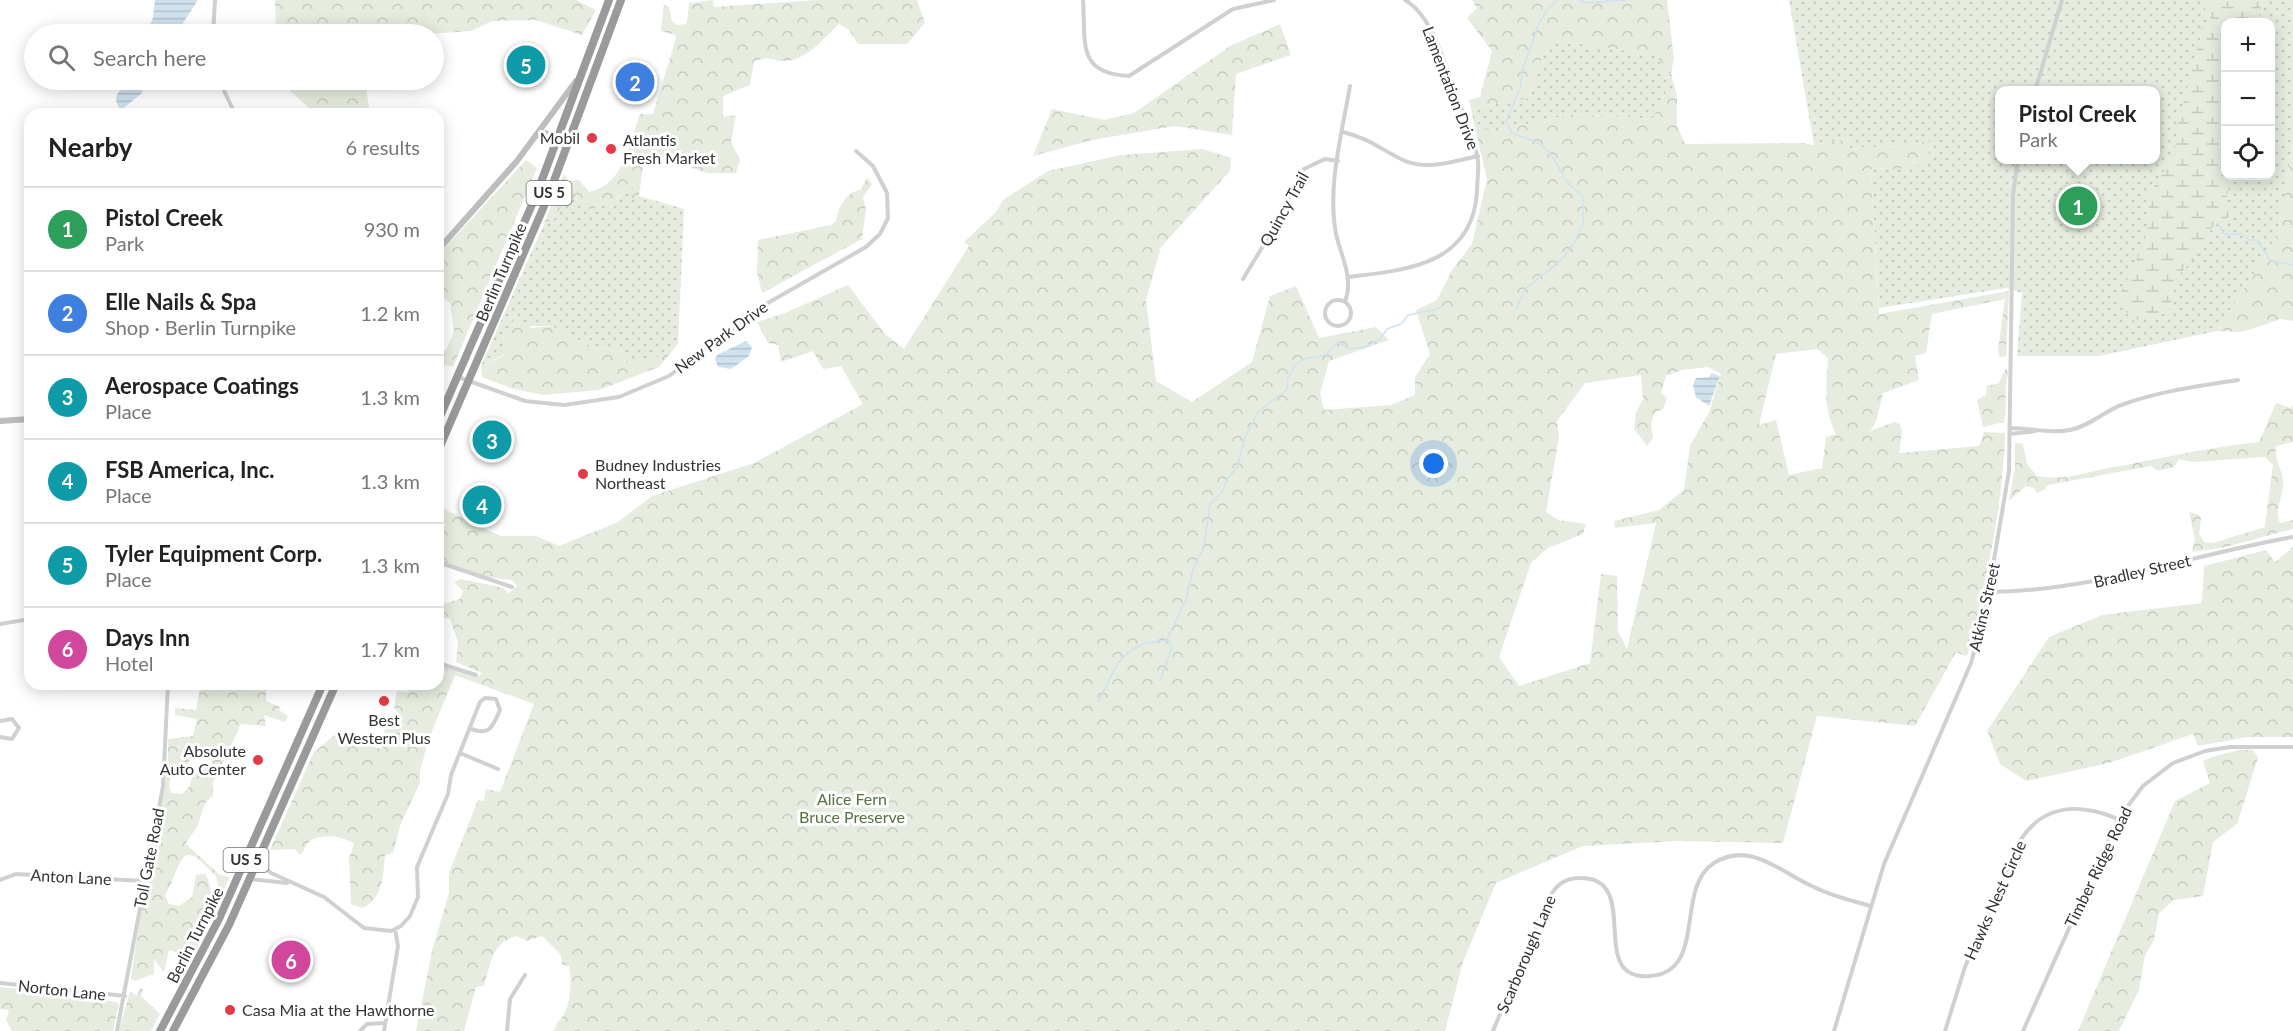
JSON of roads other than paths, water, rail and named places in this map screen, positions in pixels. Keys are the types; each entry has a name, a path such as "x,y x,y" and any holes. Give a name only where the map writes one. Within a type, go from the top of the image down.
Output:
{"highway":[{"name":"Berlin Turnpike","path":"444,407 559,137 609,0"},
{"name":"Berlin Turnpike","path":"444,437 570,141 621,0"},
{"name":"Berlin Turnpike","path":"159,1031 219,919 320,690"},
{"name":"Berlin Turnpike","path":"173,1031 250,879 333,690"}],"street":[{"path":"214,24 215,0"},
{"path":"1083,0 1087,52 1093,66 1109,75 1129,76 1233,9 1274,0"},
{"name":"Lamentation Drive","path":"1348,277 1407,270 1445,255 1467,230 1476,204 1478,156 1448,74 1425,20 1416,6 1405,0"},
{"path":"2036,86 2062,0"},
{"path":"444,243 532,141 586,65"},
{"path":"1345,302 1337,300 1326,307 1325,315 1330,323 1342,325 1349,320 1351,312 1345,302 1348,277 1336,232 1334,191 1350,86"},
{"path":"224,90 232,108"},
{"path":"1342,132 1368,138 1404,161 1424,165 1446,164 1478,156"},
{"path":"532,141 540,134 570,141"},
{"name":"New Park Drive","path":"457,377 525,401 564,405 619,398 669,376 766,304 866,247 880,234 888,218 887,193 873,166 856,151"},
{"name":"Quincy Trail","path":"1243,279 1269,236 1304,169 1325,159 1338,161"},
{"name":"Atkins Street","path":"1834,1031 1884,864 1971,663 1989,592 2009,471 2013,195 2017,164"},
{"path":"2010,434 2073,429 2095,421 2117,406 2145,396 2238,380"},
{"path":"0,421 24,419"},
{"path":"2010,428 2036,431"},
{"name":"Bradley Street","path":"1989,592 2038,590 2083,584 2293,537"},
{"path":"444,564 512,587"},
{"path":"0,624 24,620"},
{"path":"444,665 476,675"},
{"name":"Toll Gate Road","path":"117,1031 125,996 143,881 163,786 168,690"},
{"path":"261,855 266,869 291,884 324,897 364,928 376,931 394,929 410,916 418,897 417,867 448,794 451,775 480,702 485,698 496,699 500,710 488,732 482,733 471,729"},
{"path":"0,721 13,719 19,730 11,740 0,737"},
{"name":"Timber Ridge Road","path":"2023,1031 2118,819 2143,786 2163,770 2184,758 2217,749 2293,747"},
{"path":"460,753 498,769"},
{"name":"Hawks Nest Circle","path":"1945,1031 1965,967 2017,846 2027,831 2050,814 2071,808 2092,809 2118,819"},
{"name":"Scarborough Lane","path":"1493,1031 1548,899 1558,884 1577,878 1592,878 1607,889 1615,908 1617,958 1627,972 1643,977 1659,976 1673,969 1682,955 1696,892 1703,874 1713,864 1727,857 1745,854 1764,858 1823,892 1870,906"},
{"name":"Anton Lane","path":"0,880 16,874 143,881"},
{"path":"250,879 291,884"},
{"path":"384,1031 398,946 394,929"},
{"path":"507,1031 510,999 525,975"},
{"name":"Norton Lane","path":"0,983 125,996"},
{"path":"360,1031 367,1024 386,1023"}],"water":[{"path":"155,0 198,0 182,24 150,24"},
{"path":"121,90 143,90 123,108 120,108 116,101"},
{"path":"746,341 752,347 749,356 731,369 718,367 715,359 717,355"},
{"path":"1712,373 1720,376 1709,406 1696,397 1693,385 1696,378 1709,377"}],"waterway":[{"path":"1516,311 1524,290 1560,261 1573,245 1583,225 1583,196 1566,180 1545,148 1537,142 1512,133 1506,121 1520,89 1523,68 1539,23 1548,9 1558,0"},
{"path":"1579,0 1588,3 1625,0"},
{"path":"2218,223 2224,234 2242,234 2249,240 2257,240 2271,261 2293,265"},
{"path":"1160,681 1172,647 1167,639 1186,600 1193,569 1204,547 1210,504 1223,491 1227,479 1237,468 1245,438 1258,412 1287,389 1288,378 1295,365 1304,359 1326,355 1338,342 1349,349 1365,347 1380,339 1387,329 1401,324 1408,315 1438,309 1442,305"},
{"path":"1098,702 1114,670 1124,656 1142,644 1167,640"}],"place":[{"name":"Tyler Equipment Corp.","path":"526,65"},
{"name":"Elle Nails & Spa","path":"635,82"},
{"name":"Mobil","path":"592,138"},
{"name":"Atlantis Fresh Market","path":"611,149"},
{"name":"Pistol Creek","path":"2078,206"},
{"name":"Aerospace Coatings","path":"492,440"},
{"name":"Budney Industries Northeast","path":"583,474"},
{"name":"FSB America, Inc.","path":"482,505"},
{"name":"Best Western Plus","path":"384,701"},
{"name":"Absolute Auto Center","path":"258,760"},
{"name":"Days Inn","path":"291,960"},
{"name":"Casa Mia at the Hawthorne","path":"230,1010"}],"park label":[{"name":"Alice Fern Bruce Preserve","path":"852,808"}]}
